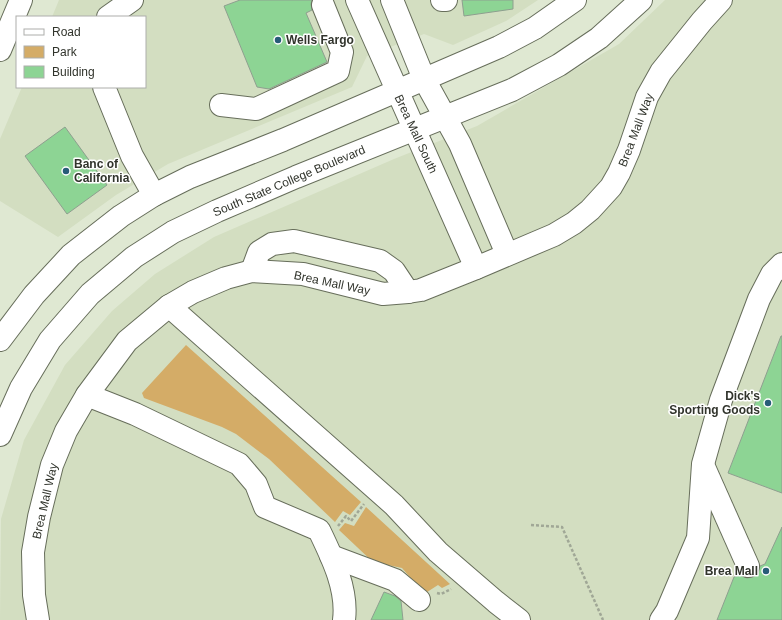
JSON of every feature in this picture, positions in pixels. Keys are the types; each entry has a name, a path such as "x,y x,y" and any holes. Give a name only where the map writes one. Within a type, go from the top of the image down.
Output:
{"main road":[{"path":"0,50 21,0"},
{"path":"109,16 132,0"},
{"name":"Brea Mall South","path":"357,0 396,91 415,129 476,268"},
{"path":"392,0 424,79 460,144 507,254"},
{"path":"0,340 34,295 71,254 121,216 154,195 190,177 283,140 499,47 535,28 575,0"},
{"name":"South State College Boulevard","path":"0,435 22,388 50,340 90,294 134,257 173,232 217,211 296,177 512,90 559,65 599,38 641,0"},
{"name":"Brea Mall Way","path":"38,620 33,552 39,517 52,465 66,431 88,395 127,342 169,306 200,289 226,278 252,271 303,274 383,294 408,292 421,290 554,235 574,223 590,210 611,187 627,156 642,111 653,85 661,72 702,20 721,0"},
{"path":"221,105 256,109 338,71 342,52 323,5"},
{"path":"104,88 132,156 154,195"},
{"path":"252,271 259,252 272,244 294,240 380,262 394,271 408,292"},
{"path":"661,620 667,611 698,538 703,464 721,400 759,299 772,274 782,264"},
{"path":"169,306 394,505 438,552 518,620"},
{"path":"88,395 135,414 239,464 256,484 265,507 319,530 340,581 345,609 344,620"},
{"path":"703,464 748,566"},
{"path":"331,556 395,580 419,600"}],"path":[{"path":"336,528 346,516 351,521 364,504"},
{"path":"531,525 562,527 602,620"}],"shaded area":[{"path":"59,0 538,0 506,21 453,45 424,34 367,56 352,87 168,164 116,195 58,237 0,201 0,139 22,88 146,88 146,16 52,16"},
{"path":"665,0 782,0 782,620 0,620 1,519 24,440 65,365 112,311 155,274 214,237 394,159 477,126 619,44"}],"green space":[{"path":"186,345 361,502 350,515 343,511 335,522 269,459 236,434 222,427 144,398 142,393"},
{"path":"366,507 450,584 442,588 438,585 424,594 402,568 375,564 339,530 345,523 354,526"}],"building":[{"name":"Wells Fargo","path":"240,0 312,0 312,10 306,13 327,62 269,89 257,87 224,6"},
{"path":"462,0 513,0 513,9 464,16"},
{"name":"Banc of California","path":"65,127 107,185 67,214 25,156"},
{"name":"Dick's Sporting Goods","path":"782,336 782,493 728,473"},
{"name":"Brea Mall","path":"782,527 782,620 717,620 734,577 740,575 747,578 758,574 760,566 765,564"},
{"path":"384,592 395,596 401,601 403,620 371,620"}],"place":[{"name":"Wells Fargo","path":"278,40"},
{"name":"Banc of California","path":"66,171"},
{"name":"Dick's Sporting Goods","path":"768,403"},
{"name":"Brea Mall","path":"766,571"}]}
